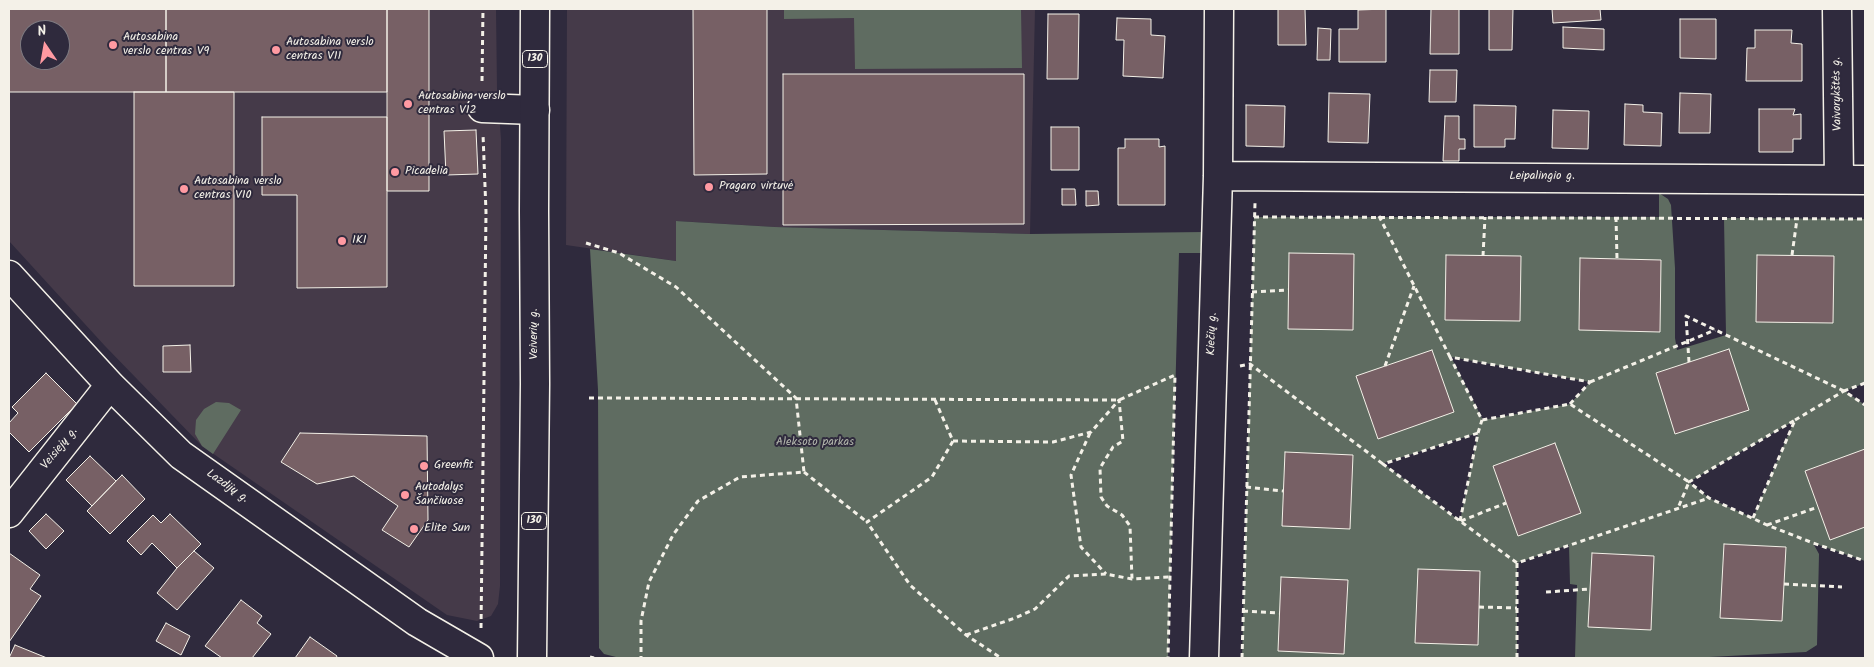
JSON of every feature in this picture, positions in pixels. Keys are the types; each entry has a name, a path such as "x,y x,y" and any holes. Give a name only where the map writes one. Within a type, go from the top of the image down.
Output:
{"street":[{"name":"Veiverių g.","path":"532,658 535,394 535,9"},
{"name":"Kiečių g.","path":"1204,658 1218,176 1219,9"},
{"name":"Vaivorykštės g.","path":"1837,9 1852,180"},
{"path":"482,108 535,110"},
{"name":"Leipalingio g.","path":"1218,176 1852,180"},
{"name":"Lazdijų g.","path":"9,276 110,385 180,455 417,622 480,645"},
{"name":"Veisiejų g.","path":"9,513 110,385"}],"path":[{"path":"480,645 486,212 482,108 483,9"},
{"path":"1242,658 1256,175"},
{"path":"1379,216 1482,420 1460,521"},
{"path":"1254,217 1865,219"},
{"path":"1484,256 1485,217"},
{"path":"1616,218 1617,259"},
{"path":"1792,255 1797,219"},
{"path":"586,243 619,253 676,286 796,398 804,472"},
{"path":"1385,366 1414,285"},
{"path":"1252,292 1289,290"},
{"path":"1689,362 1686,316 1844,391 1865,405"},
{"path":"1482,420 1570,404 1590,382 1715,330"},
{"path":"1450,357 1590,382"},
{"path":"1250,364 1517,563"},
{"path":"1106,574 1081,547 1071,475 1090,432 1119,400 1175,375 1168,658"},
{"path":"1678,508 1689,482 1844,391 1865,384"},
{"path":"589,398 1119,400"},
{"path":"934,400 954,440"},
{"path":"1119,400 1123,442 1113,447 1100,468 1102,497 1107,506 1122,515 1130,526 1132,579"},
{"path":"1570,404 1689,482 1709,498 1813,543 1865,561"},
{"path":"1753,518 1794,420"},
{"path":"954,440 1053,442 1090,432"},
{"path":"1384,464 1478,432"},
{"path":"867,522 932,476 954,440"},
{"path":"641,658 641,621 649,582 673,535 698,501 740,476 804,472 867,522 910,585 966,635 1001,658"},
{"path":"1246,487 1283,491"},
{"path":"1517,563 1709,498"},
{"path":"1460,521 1506,503"},
{"path":"1767,524 1818,507"},
{"path":"1517,563 1517,658"},
{"path":"966,635 1016,618 1035,608 1069,576 1106,574 1132,579 1170,577"},
{"path":"1784,584 1842,587"},
{"path":"1546,592 1590,589"},
{"path":"1479,607 1517,608"},
{"path":"1243,611 1280,613"},
{"path":"590,657 594,658"}],"shaded area":[{"path":"9,9 496,9 497,88 501,139 500,586 498,604 491,616 477,621 447,615 202,446 105,346 9,241"},
{"path":"567,9 1035,9 1030,234 775,227 677,221 676,261 566,245"}],"green space":[{"path":"784,9 1021,9 1022,68 855,69 854,18 784,19"},
{"path":"1659,193 1668,199 1671,205 1675,268 1675,338 1677,350 1726,335 1724,218 1865,219 1865,383 1845,391 1865,405 1865,561 1813,543 1819,554 1817,645 1806,652 1690,658 1575,658 1577,585 1570,584 1569,545 1517,563 1517,658 1242,658 1254,217 1659,217","holes":["1451,357 1590,382 1570,404 1483,420","1794,421 1753,518 1709,498 1689,482","1478,433 1460,521 1384,463"]},
{"name":"Aleksoto parkas","path":"676,221 775,227 1030,234 1205,232 1205,253 1179,253 1168,658 620,658 604,654 599,648 598,390 590,249 676,261"},
{"path":"216,402 229,403 241,410 213,454 202,446 195,434 196,420 204,409"}],"building":[{"name":"Autosabina verslo centras V9","path":"9,9 166,9 166,92 9,92"},
{"name":"Autosabina verslo centras V11","path":"166,9 387,9 387,92 166,92"},
{"name":"Autosabina verslo centras V12","path":"387,9 429,9 429,191 387,191"},
{"path":"693,9 767,9 767,174 694,175"},
{"path":"1278,9 1305,9 1306,45 1278,45"},
{"path":"1386,9 1386,62 1339,62 1339,29 1358,29 1358,10"},
{"path":"1431,9 1459,9 1459,54 1430,54"},
{"path":"1489,9 1513,9 1512,50 1489,50"},
{"path":"1552,9 1600,9 1601,20 1553,23"},
{"path":"1048,14 1079,14 1078,79 1047,79"},
{"path":"1117,18 1151,19 1151,35 1165,36 1163,78 1123,76 1124,40 1116,40"},
{"path":"1680,19 1716,19 1716,59 1680,58"},
{"path":"1563,27 1604,29 1604,50 1563,48"},
{"path":"1318,28 1331,29 1330,60 1317,60"},
{"path":"1755,30 1792,30 1791,43 1802,44 1802,81 1746,81 1747,48 1755,48"},
{"path":"1430,70 1457,70 1456,102 1429,102"},
{"path":"783,74 1024,74 1024,224 783,225"},
{"name":"Autosabina verslo centras V10","path":"134,92 234,92 234,286 134,286"},
{"path":"1329,93 1370,94 1368,143 1328,142"},
{"path":"1680,93 1711,94 1710,133 1679,133"},
{"path":"1625,104 1643,105 1643,112 1662,113 1661,146 1624,145"},
{"path":"1246,105 1285,106 1284,147 1246,146"},
{"path":"1474,105 1516,106 1515,139 1505,139 1505,147 1474,147"},
{"path":"1759,109 1795,109 1793,115 1801,114 1801,139 1793,139 1793,152 1759,152"},
{"path":"1553,110 1589,111 1588,149 1552,148"},
{"path":"1445,116 1459,116 1459,139 1465,139 1465,149 1459,149 1459,161 1443,161"},
{"name":"IKI","path":"262,117 387,117 387,287 297,288 297,195 262,195"},
{"path":"1051,127 1079,127 1079,170 1051,170"},
{"path":"476,130 478,174 446,175 444,131"},
{"path":"1125,139 1159,139 1159,147 1165,146 1165,205 1118,205 1118,148 1125,148"},
{"path":"1062,189 1075,189 1076,205 1062,205"},
{"path":"1086,191 1098,191 1099,205 1086,206"},
{"path":"1289,253 1354,254 1353,330 1288,329"},
{"path":"1446,255 1521,256 1520,321 1445,320"},
{"path":"1757,255 1834,256 1833,323 1756,322"},
{"path":"1580,258 1661,260 1660,332 1579,330"},
{"path":"190,345 191,372 163,372 163,346"},
{"path":"1729,349 1749,410 1675,434 1656,373"},
{"path":"1432,350 1454,412 1378,439 1356,376"},
{"path":"46,373 77,404 29,452 9,432 9,423 18,413 12,407"},
{"name":"Autodalys Šančiuose","path":"300,433 427,436 428,520 409,547 382,530 398,506 354,476 317,484 281,462"},
{"path":"1555,443 1581,513 1518,536 1493,466"},
{"path":"1865,449 1865,527 1830,540 1805,471"},
{"path":"1285,452 1353,455 1350,529 1282,526"},
{"path":"90,456 116,481 92,506 66,480"},
{"path":"122,475 145,499 110,534 87,511"},
{"path":"46,514 64,531 46,549 29,531"},
{"path":"170,514 201,544 177,568 152,543 141,555 127,541 153,515 161,523"},
{"path":"1724,544 1786,547 1782,621 1720,618"},
{"path":"194,551 214,568 177,610 157,593 177,568"},
{"path":"9,553 40,575 30,589 41,596 9,642"},
{"path":"1592,553 1654,556 1651,630 1588,627"},
{"path":"1418,569 1480,571 1478,645 1415,643"},
{"path":"1281,577 1348,580 1344,654 1278,651"},
{"path":"241,600 262,616 257,623 271,634 252,658 222,658 205,646"},
{"path":"166,623 190,636 181,655 156,641"},
{"path":"310,637 337,656 336,658 295,658"},
{"path":"15,645 47,658 9,658"}],"place":[{"name":"Autosabina verslo centras V9","path":"113,45"},
{"name":"Autosabina verslo centras V11","path":"276,50"},
{"name":"Autosabina verslo centras V12","path":"408,104"},
{"name":"Picadelia","path":"395,172"},
{"name":"Pragaro virtuvė","path":"709,187"},
{"name":"Autosabina verslo centras V10","path":"184,189"},
{"name":"IKI","path":"342,241"},
{"name":"Greenfit","path":"424,466"},
{"name":"Autodalys Šančiuose","path":"405,495"},
{"name":"Elite Sun","path":"414,529"}]}
